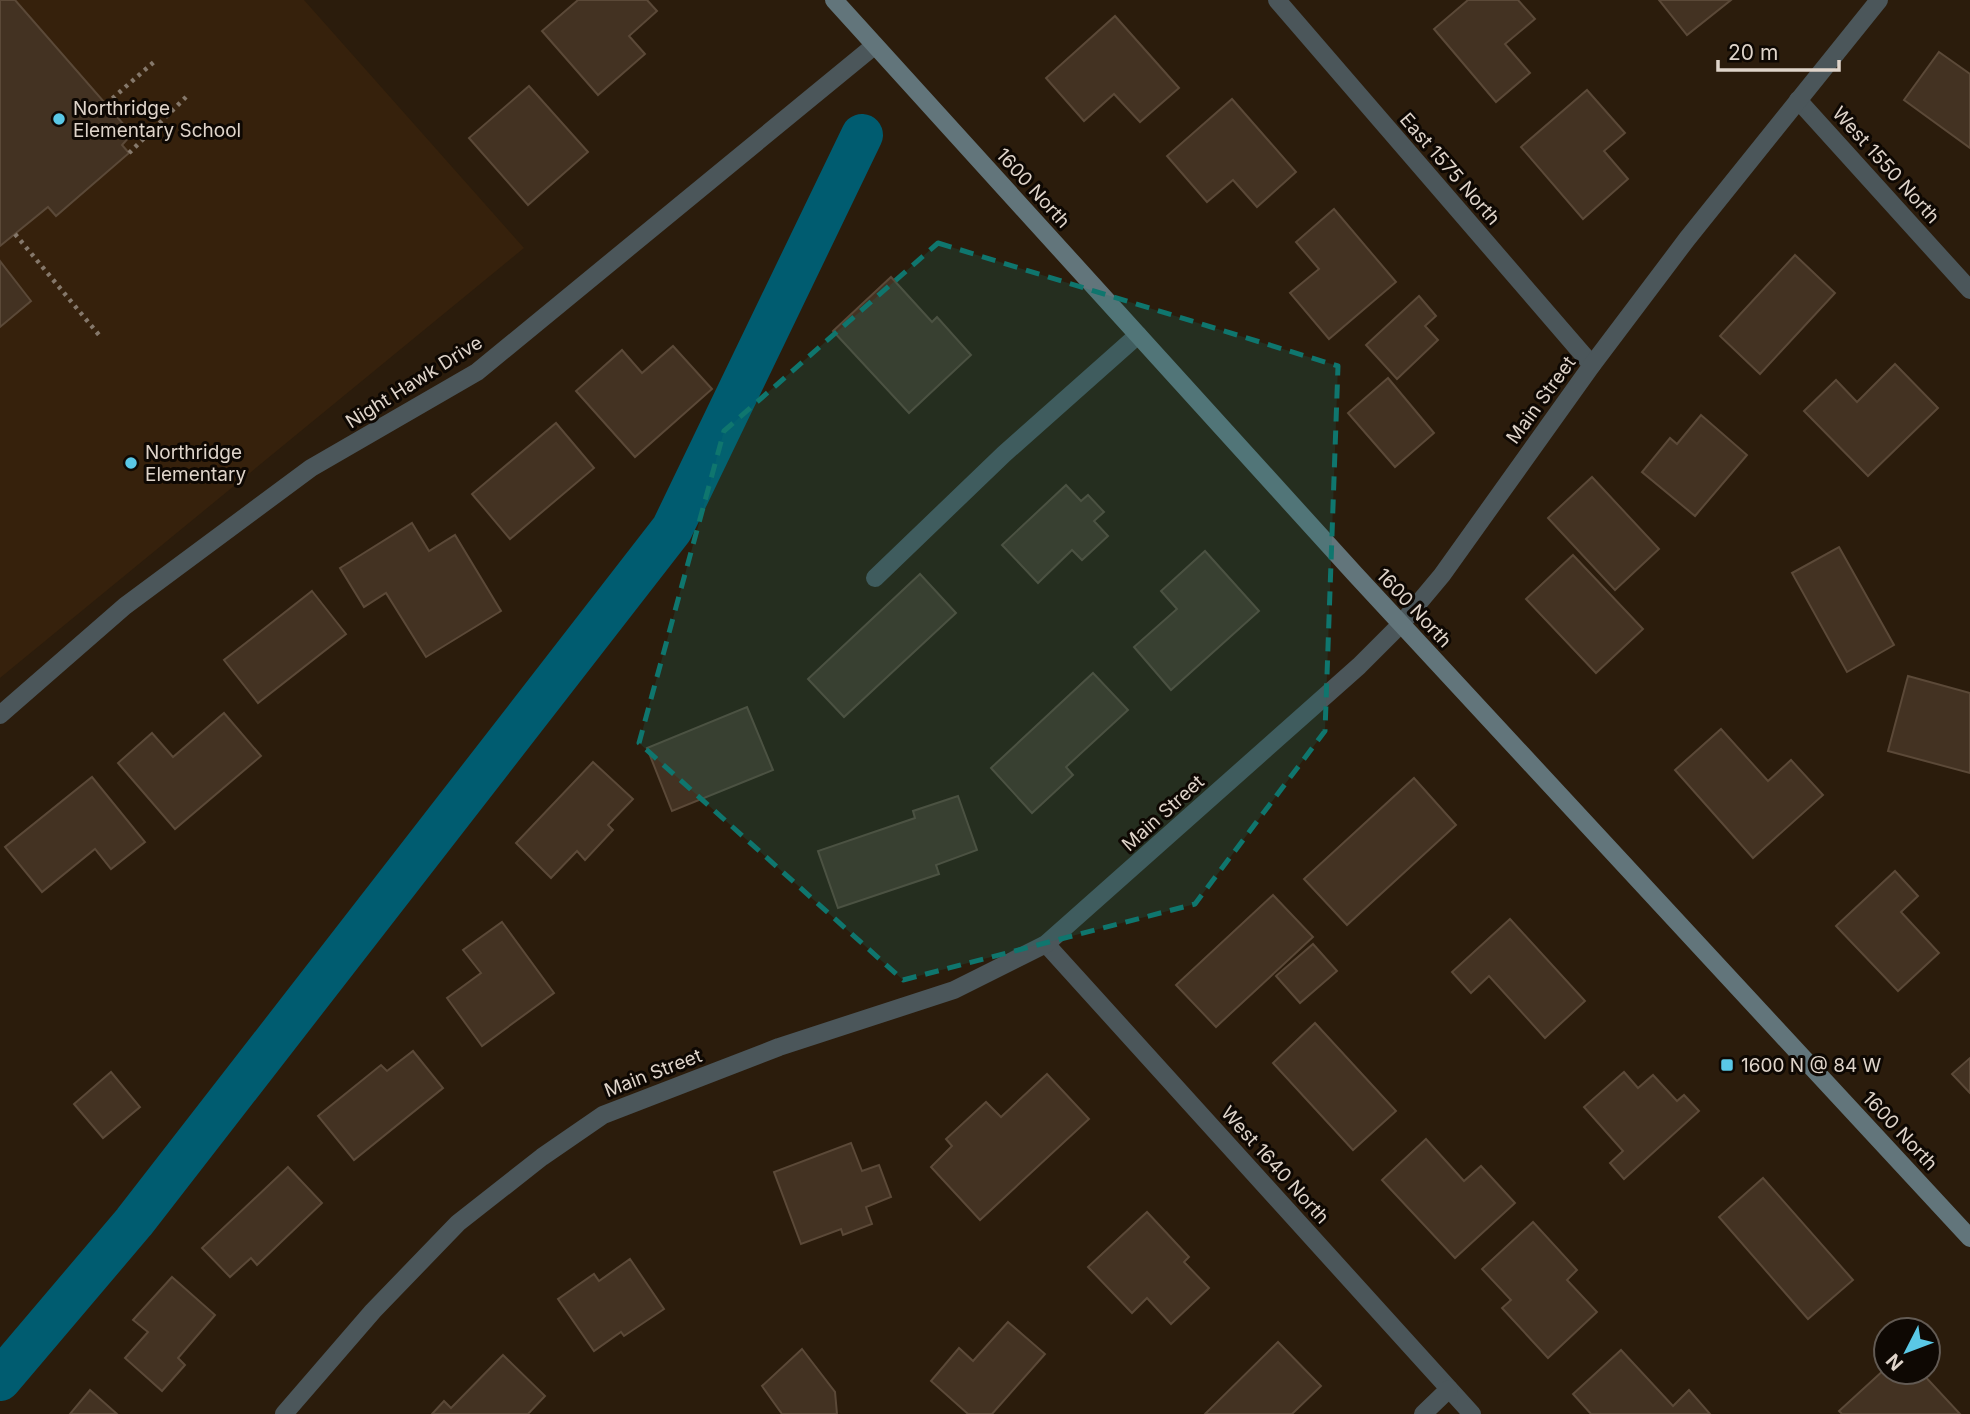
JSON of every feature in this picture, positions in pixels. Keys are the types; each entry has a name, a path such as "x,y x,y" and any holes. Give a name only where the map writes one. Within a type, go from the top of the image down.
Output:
{"main road":[{"name":"1600 North","path":"834,0 1401,624 1970,1238"}],"street":[{"name":"East 1575 North","path":"1277,0 1592,365"},
{"name":"Main Street","path":"284,1414 373,1311 458,1223 542,1157 603,1115 779,1047 954,990 1046,944 1359,666 1401,624 1442,575 1592,365 1687,239 1879,0"},
{"name":"Night Hawk Drive","path":"0,715 125,606 312,468 477,372 874,46"},
{"name":"West 1550 North","path":"1798,100 1970,290"},
{"path":"875,578 1004,454 1138,335"},
{"name":"West 1640 North","path":"1046,944 1472,1414"},
{"path":"1423,1414 1448,1389"}],"path":[{"path":"106,104 155,61"},
{"path":"129,153 186,97"},
{"path":"15,234 99,335"}],"highlighted area":[{"path":"938,243 1338,366 1325,731 1195,904 903,980 639,743 724,431"}],"shaded area":[{"name":"Northridge Elementary","path":"0,0 304,0 524,248 0,678"}],"building":[{"name":"Northridge Elementary School","path":"0,0 15,0 132,134 122,145 129,153 56,216 48,207 0,246"},
{"path":"578,0 647,0 657,11 629,36 645,54 598,95 542,31"},
{"path":"1468,0 1518,0 1535,19 1505,44 1530,73 1496,102 1434,29"},
{"path":"1659,0 1731,0 1687,35"},
{"path":"1115,16 1179,88 1140,122 1114,94 1084,121 1046,78"},
{"path":"1939,52 1970,74 1970,148 1904,100"},
{"path":"529,86 588,152 528,205 469,138"},
{"path":"1587,90 1625,133 1604,151 1628,179 1583,219 1521,147"},
{"path":"1232,99 1296,172 1257,207 1233,180 1207,202 1167,156"},
{"path":"1334,209 1396,282 1329,339 1290,293 1319,269 1296,242"},
{"path":"1795,255 1835,293 1760,374 1720,336"},
{"path":"0,261 31,301 0,327"},
{"path":"891,277 932,322 937,317 971,355 909,413 833,331"},
{"path":"1419,296 1436,316 1425,326 1438,340 1397,379 1366,345"},
{"path":"673,346 712,389 635,457 576,391 622,350 642,373"},
{"path":"1895,364 1938,408 1868,476 1804,411 1836,380 1857,402"},
{"path":"1388,378 1434,433 1395,467 1348,413"},
{"path":"1701,415 1747,455 1695,516 1642,472 1670,438 1677,444"},
{"path":"556,423 594,468 510,539 472,494"},
{"path":"1592,477 1659,549 1615,590 1548,518"},
{"path":"1066,485 1081,501 1088,495 1104,512 1094,521 1108,536 1082,560 1072,550 1038,583 1002,545"},
{"path":"412,523 429,551 455,535 501,611 426,657 386,593 364,607 340,568"},
{"path":"1839,547 1894,645 1847,672 1792,573"},
{"path":"1205,551 1259,611 1171,690 1134,647 1177,609 1161,591"},
{"path":"1573,555 1643,629 1596,673 1526,599"},
{"path":"920,574 956,613 844,717 808,679"},
{"path":"312,591 346,634 258,703 224,660"},
{"path":"1093,673 1128,710 1066,767 1073,775 1032,813 991,768"},
{"path":"1908,676 1970,693 1970,773 1888,751"},
{"path":"747,707 773,770 672,811 647,748"},
{"path":"224,713 261,756 175,829 118,763 152,733 173,757"},
{"path":"1721,729 1768,781 1791,760 1823,795 1753,858 1675,770"},
{"path":"593,762 633,799 608,825 613,830 585,860 577,851 551,878 516,843"},
{"path":"92,777 145,842 111,869 95,849 42,892 5,847"},
{"path":"1414,778 1456,825 1347,925 1304,879"},
{"path":"958,796 977,850 936,865 939,874 838,908 818,851 915,818 913,811"},
{"path":"1895,871 1918,896 1901,912 1939,953 1898,991 1836,926"},
{"path":"1273,895 1313,937 1216,1027 1176,985"},
{"path":"1510,919 1585,1001 1545,1038 1489,976 1471,993 1452,972"},
{"path":"502,922 554,993 482,1046 447,998 481,973 463,950"},
{"path":"1313,944 1337,971 1300,1003 1276,976"},
{"path":"1315,1023 1396,1111 1353,1150 1273,1063"},
{"path":"413,1051 443,1088 354,1160 318,1116 381,1065 387,1071"},
{"path":"1970,1058 1970,1093 1952,1074"},
{"path":"111,1072 140,1107 103,1138 74,1104"},
{"path":"1624,1072 1638,1088 1653,1075 1677,1101 1684,1095 1699,1111 1624,1179 1610,1163 1623,1151 1584,1107"},
{"path":"1047,1074 1089,1119 980,1220 931,1167 952,1146 946,1139 986,1102 1001,1117"},
{"path":"1426,1139 1464,1181 1481,1166 1515,1203 1455,1258 1382,1180"},
{"path":"851,1143 862,1171 879,1165 891,1197 866,1207 872,1224 843,1235 841,1229 801,1244 774,1172"},
{"path":"288,1167 322,1203 257,1265 251,1258 230,1277 202,1248"},
{"path":"1763,1178 1853,1280 1808,1319 1719,1217"},
{"path":"1147,1212 1189,1257 1184,1262 1209,1288 1171,1324 1147,1298 1132,1313 1088,1267"},
{"path":"1533,1222 1577,1270 1567,1280 1597,1312 1548,1358 1502,1308 1511,1300 1482,1269"},
{"path":"630,1259 664,1309 624,1336 621,1332 594,1351 558,1299 594,1274 599,1281"},
{"path":"172,1277 215,1315 178,1358 185,1365 162,1391 125,1358 148,1332 133,1320"},
{"path":"1008,1322 1045,1354 992,1414 968,1414 931,1381 959,1348 973,1361"},
{"path":"1278,1342 1321,1386 1292,1414 1205,1414"},
{"path":"802,1349 835,1392 837,1414 782,1414 762,1386"},
{"path":"1621,1350 1673,1406 1689,1390 1710,1414 1591,1414 1573,1394"},
{"path":"503,1355 545,1396 528,1414 432,1414 444,1401 451,1408"},
{"path":"1872,1381 1872,1386 1934,1386 1960,1414 1842,1414 1839,1411"},
{"path":"90,1390 117,1414 70,1414"}],"waterway":[{"path":"0,1380 134,1222 672,529 862,135"}],"place":[{"name":"Northridge Elementary School","path":"59,119"},
{"name":"Northridge Elementary","path":"131,463"},
{"name":"1600 N @ 84 W","path":"1727,1065"}]}
